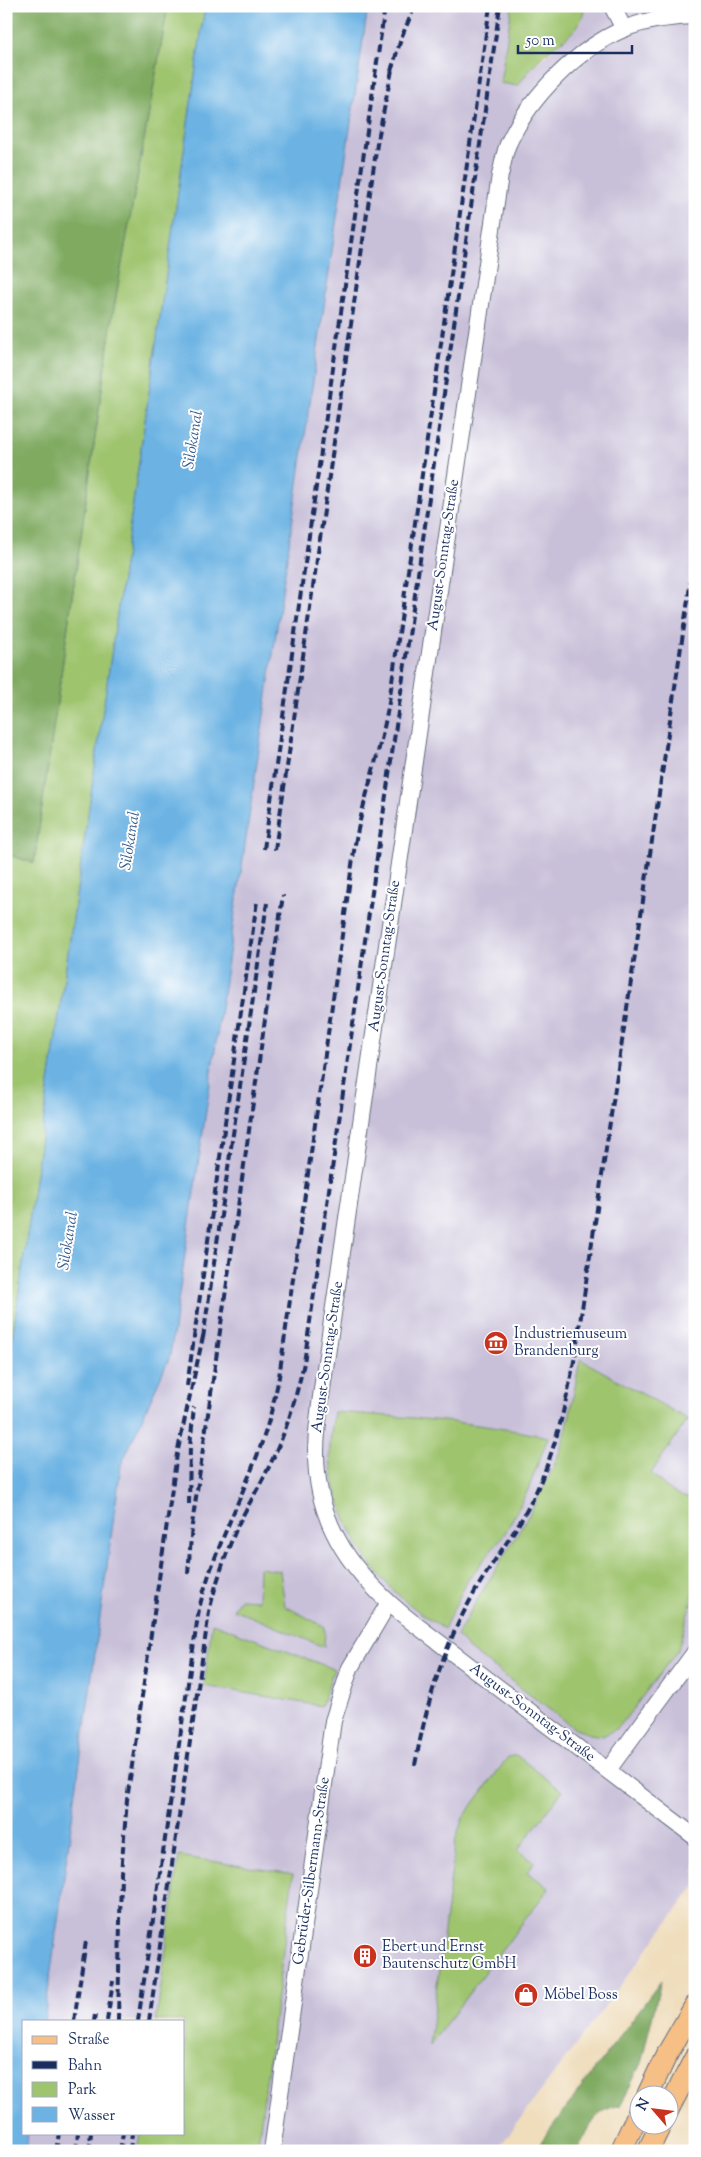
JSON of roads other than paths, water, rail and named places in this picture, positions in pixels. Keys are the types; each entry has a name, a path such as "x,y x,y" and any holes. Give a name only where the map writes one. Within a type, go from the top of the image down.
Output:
{"main road":[{"path":"653,2084 666,2056 695,2006"},
{"path":"678,2091 695,2058"},
{"path":"621,2151 629,2134"},
{"path":"648,2151 656,2134"}],"street":[{"path":"612,6 624,29"},
{"name":"August-Sonntag-Straße","path":"695,16 676,17 624,29 588,50 566,66 534,101 508,143 497,194 318,1425 317,1474 320,1497 327,1518 350,1561 366,1582 388,1604 695,1837"},
{"name":"Gebrüder-Silbermann-Straße","path":"272,2151 333,1721 350,1668 388,1604"},
{"path":"608,1770 695,1652"}],"water":[{"name":"Silokanal","path":"205,6 368,6 170,1356 121,1465 44,2020 22,2020 22,2134 28,2134 26,2151 6,2151 6,1381"}],"railway":[{"path":"264,849 385,6"},
{"path":"391,71 402,36 415,6"},
{"path":"138,2020 199,1609 216,1554 261,1444 279,1377 355,844 382,738 389,702 490,6"},
{"path":"149,2020 209,1612 229,1546 282,1437 293,1406 304,1363 500,6"},
{"path":"275,850 377,144 393,65"},
{"path":"415,1765 424,1721 436,1679 452,1637 479,1584 521,1521 535,1494 555,1443 564,1408 575,1356 695,553"},
{"path":"188,1574 192,1525 283,895"},
{"path":"187,1386 257,901"},
{"path":"203,1338 267,903"},
{"path":"118,2020 121,1873 127,1800 177,1454 204,1332"},
{"path":"189,1504 190,1446 194,1407"},
{"path":"74,2020 86,1941"},
{"path":"107,2020 113,1981"},
{"path":"94,2020 95,2015"},
{"path":"56,2151 59,2134"},
{"path":"76,2151 78,2134"},
{"path":"89,2151 91,2134"},
{"path":"120,2151 123,2134"},
{"path":"130,2151 132,2134"}],"place":[{"name":"Industriemuseum Brandenburg","path":"496,1343"},
{"name":"Ebert und Ernst Bautenschutz GmbH","path":"365,1956"},
{"name":"Möbel Boss","path":"526,1995"}]}
